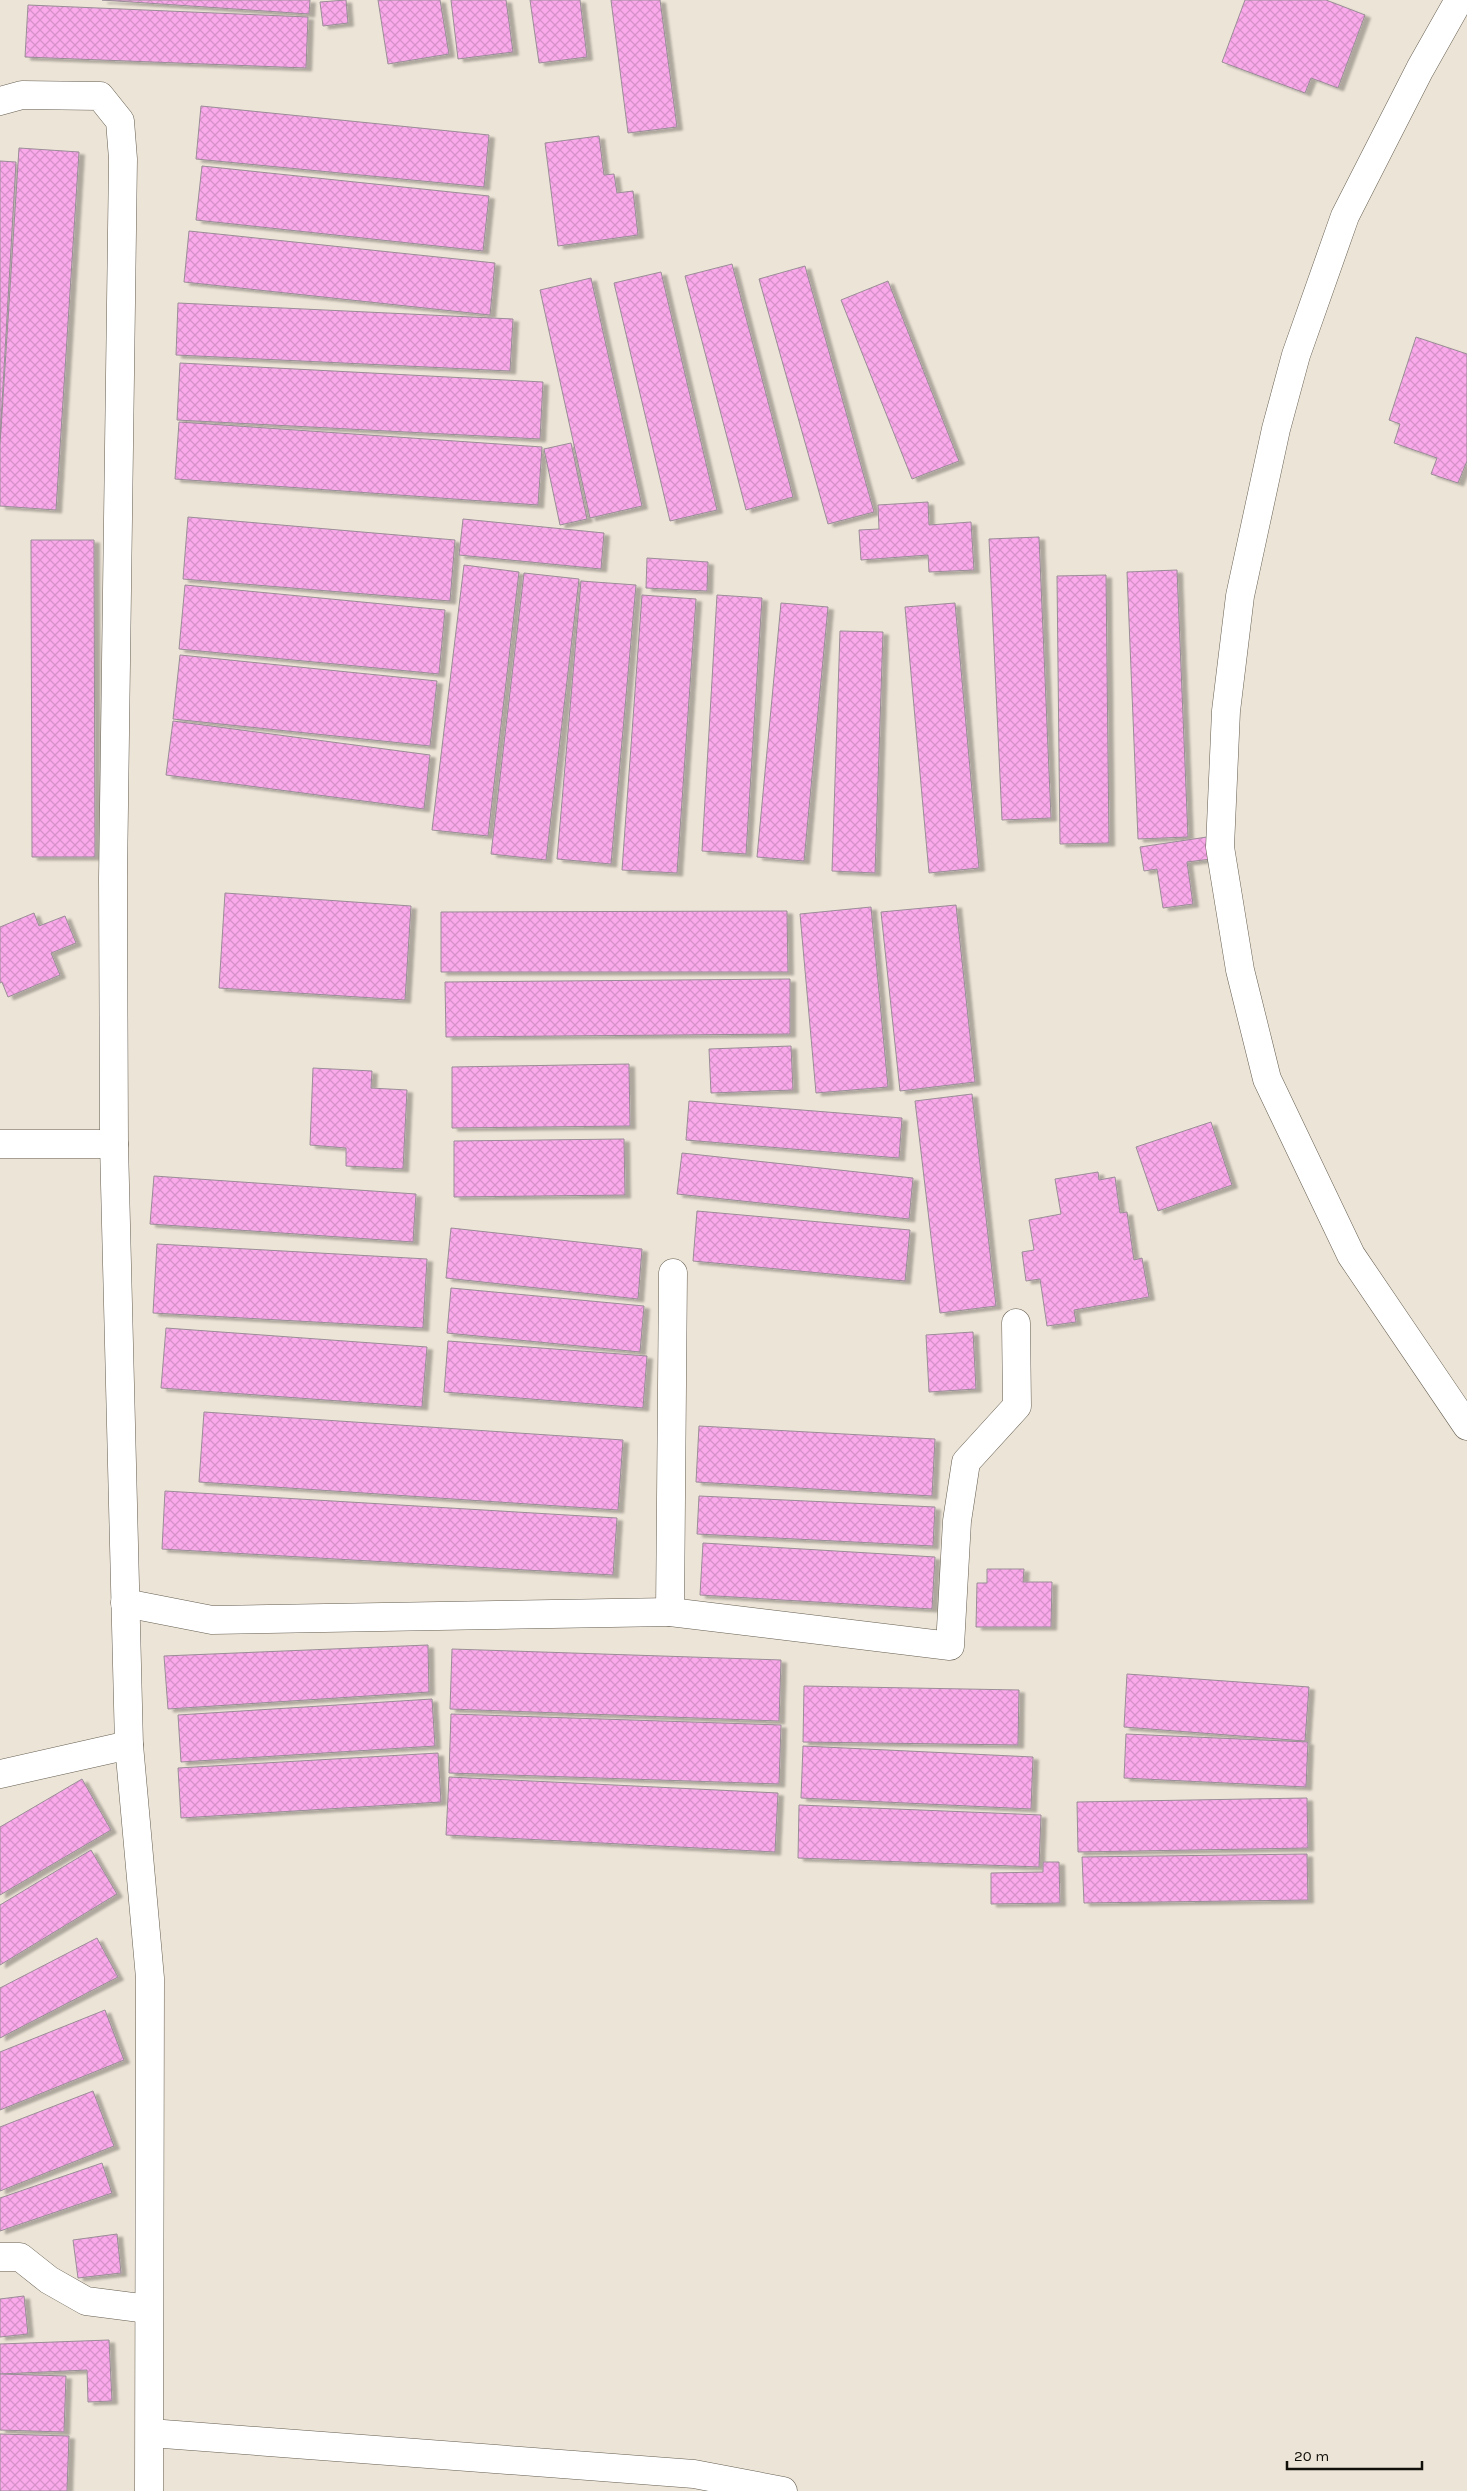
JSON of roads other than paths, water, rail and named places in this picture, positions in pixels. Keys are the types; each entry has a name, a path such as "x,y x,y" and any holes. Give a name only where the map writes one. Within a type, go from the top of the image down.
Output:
{"street":[{"path":"1458,0 1420,69 1345,216 1296,355 1276,430 1240,596 1226,711 1220,847 1240,970 1267,1079 1351,1255 1467,1426"},
{"path":"0,101 22,95 100,96 120,121 122,159 113,878 114,1144 129,1745 150,1978 148,2309 150,2432 148,2491"},
{"path":"0,1144 114,1144"},
{"path":"670,1612 673,1273"},
{"path":"125,1603 212,1620 670,1612 950,1646 957,1521 966,1462 1017,1406 1016,1323"},
{"path":"0,1774 36,1764 129,1745"},
{"path":"0,2257 20,2258 49,2280 86,2302 148,2309"},
{"path":"150,2432 694,2474 783,2491"}]}
